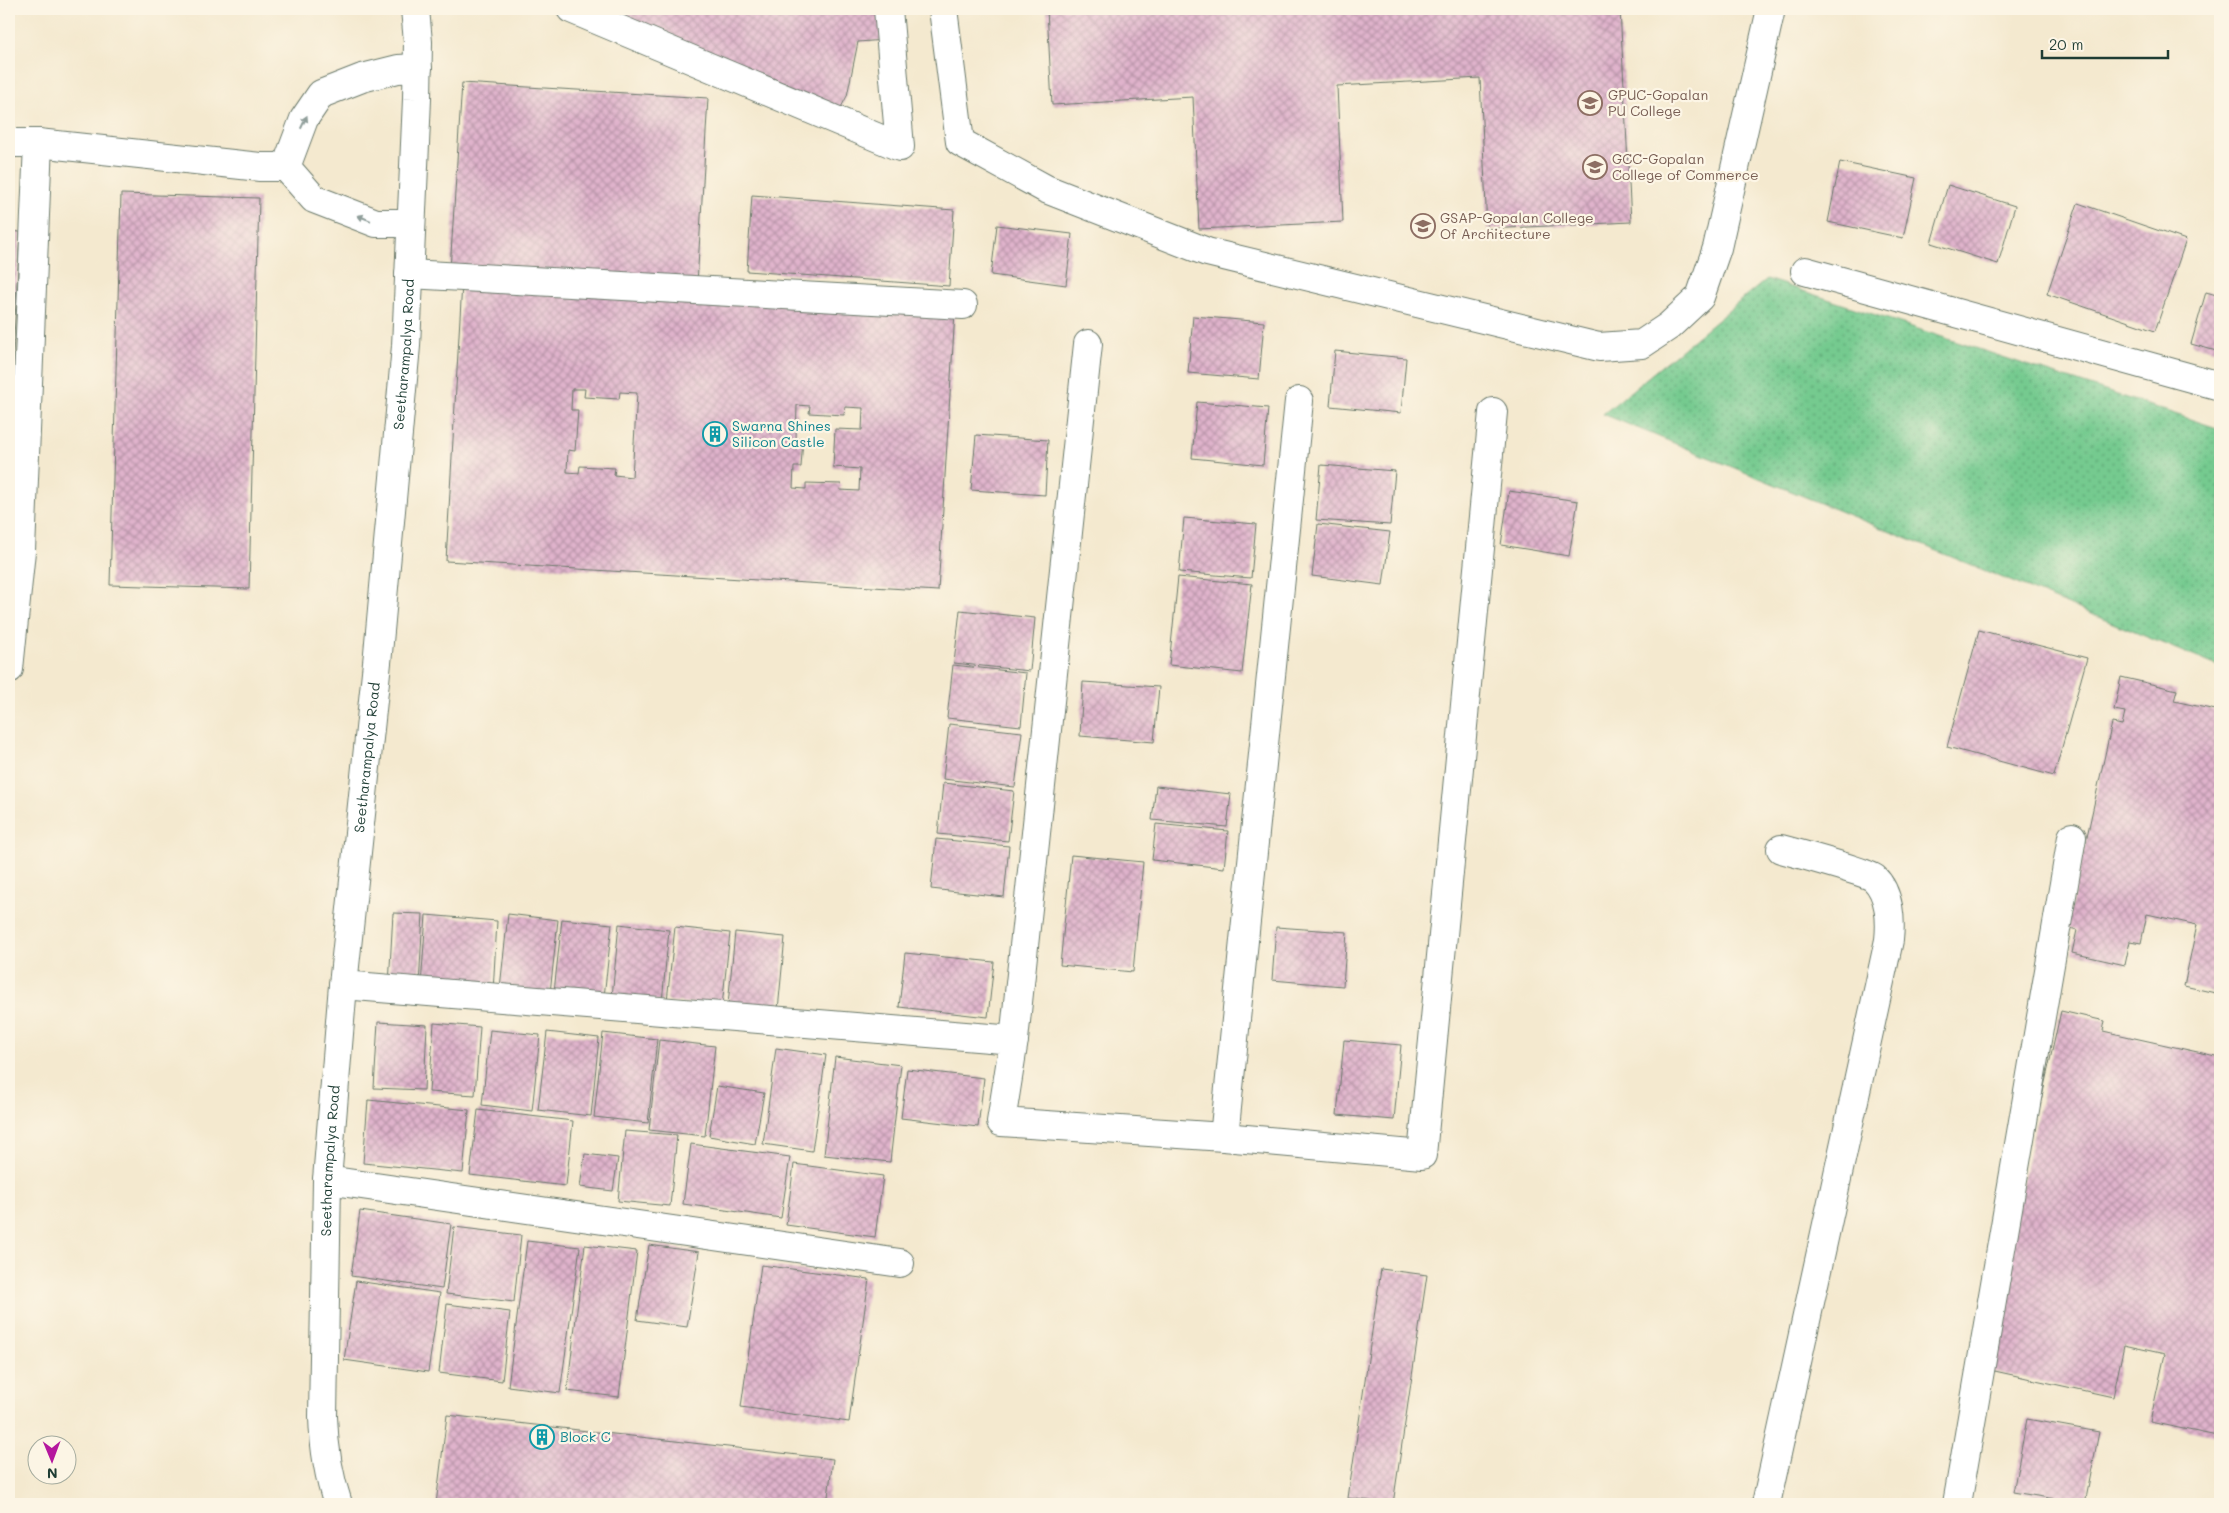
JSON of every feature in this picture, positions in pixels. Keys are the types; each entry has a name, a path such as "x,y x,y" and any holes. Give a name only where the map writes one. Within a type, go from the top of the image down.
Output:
{"street":[{"name":"Seetharampalya Road","path":"338,1504 330,1480 324,1451 327,1180 343,985 380,633 406,346 418,68 415,9"},
{"path":"571,9 900,147 888,9"},
{"path":"943,9 960,142 1046,189 1207,252 1599,346 1642,344 1669,326 1700,297 1717,248 1771,9"},
{"path":"286,167 304,118 322,94 362,78 398,69 418,68"},
{"path":"9,142 38,143 260,167 286,167 314,199 376,223 411,223"},
{"path":"9,669 21,551 38,143"},
{"path":"1805,271 2220,386"},
{"path":"410,274 963,305"},
{"path":"1088,344 1014,1040 1001,1122 1224,1137 1422,1155 1493,412"},
{"path":"1224,1137 1299,401"},
{"path":"1957,1504 2072,838"},
{"path":"1766,1504 1889,940 1891,922 1883,890 1873,877 1781,849"},
{"path":"343,985 1014,1040"},
{"path":"327,1180 900,1263"}],"green space":[{"path":"1767,279 2220,429 2220,667 1603,414"}],"building":[{"path":"601,9 883,9 885,40 858,42 847,96 837,115"},
{"path":"1047,9 1620,9 1631,222 1487,229 1480,78 1337,86 1343,222 1199,229 1193,97 1052,105"},
{"path":"462,83 708,98 697,284 450,270"},
{"path":"1840,162 1916,178 1903,238 1828,222"},
{"path":"1948,185 2015,206 1998,264 1931,243"},
{"path":"121,194 259,198 249,589 110,585"},
{"path":"752,195 954,210 949,286 747,271"},
{"path":"2078,203 2186,240 2155,331 2047,294"},
{"path":"997,225 1072,234 1066,285 991,275"},
{"path":"9,231 20,232 10,406 9,406"},
{"name":"Swarna Shines Silicon Castle","path":"462,283 955,312 938,591 446,561","holes":["572,389 585,389 584,397 619,399 620,392 637,393 632,477 614,475 615,468 580,466 579,473 567,472 568,450 575,451 578,410 571,410","797,405 810,406 809,413 844,415 845,407 863,408 862,430 835,429 833,467 860,469 859,491 840,490 841,484 806,483 806,489 793,488 794,467 801,467 803,439 796,439"]},
{"path":"2206,292 2220,296 2220,352 2191,344"},
{"path":"1193,316 1264,322 1259,379 1188,373"},
{"path":"1335,351 1406,358 1401,413 1330,406"},
{"path":"1197,402 1268,408 1263,465 1192,458"},
{"path":"976,435 1048,440 1045,495 971,490"},
{"path":"1321,465 1395,471 1390,525 1316,520"},
{"path":"1509,491 1578,501 1569,556 1501,545"},
{"path":"1184,518 1256,524 1251,578 1179,572"},
{"path":"1318,524 1390,532 1383,585 1312,576"},
{"path":"1178,577 1252,584 1242,673 1169,665"},
{"path":"960,610 1035,618 1030,671 954,663"},
{"path":"1979,630 2087,658 2054,776 1947,747"},
{"path":"953,665 1026,673 1021,726 947,718"},
{"path":"2121,677 2177,690 2174,701 2220,711 2220,994 2184,986 2197,925 2147,914 2141,943 2130,941 2125,965 2072,953 2077,930 2067,927 2112,723 2122,725 2125,712 2114,710"},
{"path":"1083,682 1159,687 1154,742 1080,736"},
{"path":"949,724 1022,732 1015,787 943,779"},
{"path":"943,783 1014,791 1008,841 938,834"},
{"path":"1156,786 1231,794 1227,827 1152,820"},
{"path":"1156,824 1228,831 1224,868 1152,860"},
{"path":"936,839 1009,846 1004,897 931,889"},
{"path":"1071,855 1143,862 1133,972 1060,965"},
{"path":"393,913 423,914 419,986 389,985"},
{"path":"508,914 558,920 550,993 500,988"},
{"path":"426,915 497,921 493,992 421,986"},
{"path":"562,919 612,924 604,997 554,992"},
{"path":"619,924 669,930 662,1002 612,997"},
{"path":"675,927 730,933 722,1006 667,1001"},
{"path":"1276,927 1347,932 1343,986 1272,980"},
{"path":"735,932 785,937 778,1010 728,1005"},
{"path":"905,953 994,962 988,1017 899,1007"},
{"path":"2061,1011 2105,1021 2103,1031 2220,1057 2220,1420 2217,1436 2150,1422 2165,1354 2124,1345 2113,1397 1981,1368"},
{"path":"378,1022 427,1025 424,1090 374,1088"},
{"path":"434,1023 480,1027 475,1095 429,1092"},
{"path":"490,1030 540,1035 532,1111 482,1105"},
{"path":"547,1032 599,1038 591,1116 538,1110"},
{"path":"603,1033 657,1039 648,1123 594,1117"},
{"path":"659,1040 715,1046 705,1136 649,1130"},
{"path":"1344,1040 1401,1045 1394,1120 1337,1115"},
{"path":"776,1048 826,1055 812,1151 763,1144"},
{"path":"835,1057 901,1065 890,1162 824,1155"},
{"path":"907,1069 984,1078 978,1127 901,1118"},
{"path":"717,1086 764,1093 755,1144 709,1136"},
{"path":"368,1100 469,1110 463,1173 363,1163"},
{"path":"478,1110 573,1121 566,1186 470,1175"},
{"path":"625,1131 677,1135 670,1206 618,1201"},
{"path":"691,1144 790,1157 781,1218 683,1204"},
{"path":"585,1154 618,1158 613,1191 580,1187"},
{"path":"794,1164 883,1176 875,1237 786,1225"},
{"path":"360,1211 451,1224 442,1289 351,1276"},
{"path":"454,1227 521,1235 514,1302 446,1294"},
{"path":"527,1241 580,1247 560,1393 508,1386"},
{"path":"585,1245 637,1251 619,1397 567,1391"},
{"path":"649,1245 699,1252 687,1327 637,1320"},
{"path":"761,1265 869,1279 849,1422 741,1407"},
{"path":"1381,1269 1427,1275 1393,1504 1348,1498"},
{"path":"356,1281 440,1293 428,1372 344,1360"},
{"path":"447,1304 510,1312 502,1381 439,1373"},
{"name":"Block C","path":"447,1415 833,1459 827,1504 436,1504"},
{"path":"2027,1419 2099,1432 2085,1504 2013,1492"},
{"path":"2108,1499 2126,1504 2106,1504"}],"place":[{"name":"GPUC-Gopalan PU College","path":"1590,103"},
{"name":"GCC-Gopalan College of Commerce","path":"1595,167"},
{"name":"GSAP-Gopalan College Of Architecture","path":"1423,226"},
{"name":"Swarna Shines Silicon Castle","path":"715,434"},
{"name":"Block C","path":"542,1437"}]}
